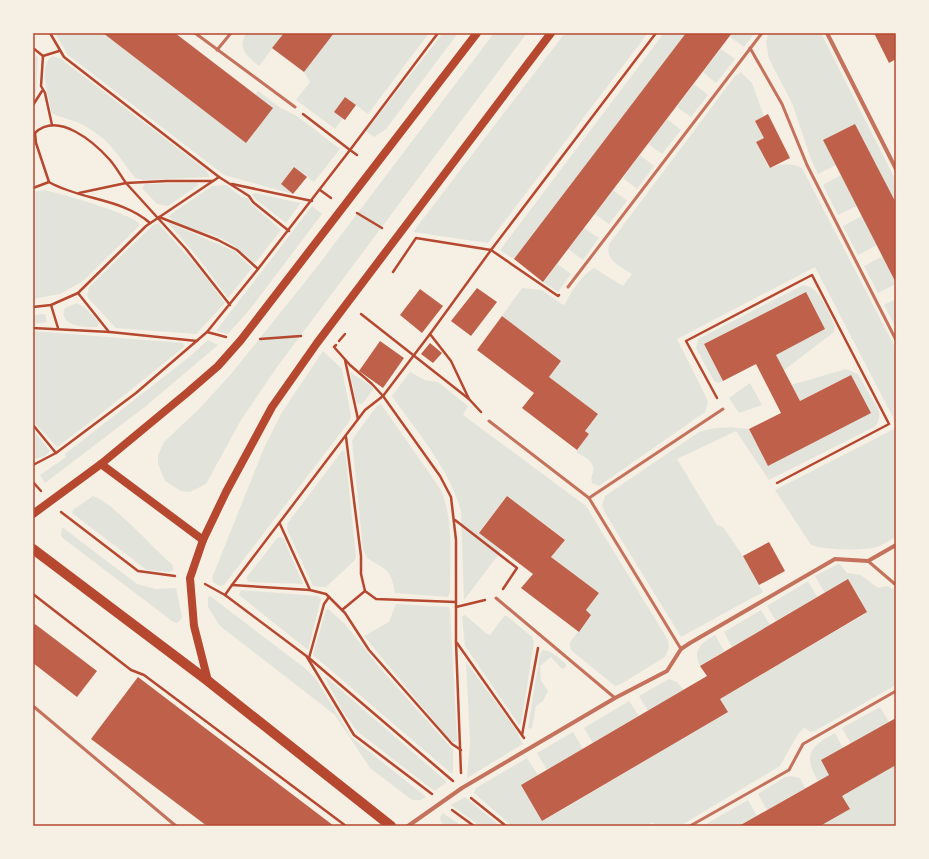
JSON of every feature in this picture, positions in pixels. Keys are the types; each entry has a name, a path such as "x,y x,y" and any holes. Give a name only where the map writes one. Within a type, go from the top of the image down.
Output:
{"main road":[{"path":"33,514 101,464 218,366 241,340 477,33"},
{"path":"208,681 194,626 190,578 203,540 226,492 272,407 317,343 551,33"},
{"path":"101,464 203,540"},
{"path":"33,548 208,681 391,826"}],"street":[{"path":"827,33 896,169"},
{"path":"408,826 462,788 615,698 666,671 681,649 835,559 868,561 896,545"}],"lane":[{"path":"195,33 295,107"},
{"path":"217,50 230,33"},
{"path":"568,287 762,33"},
{"path":"750,48 782,104 807,165 896,340"},
{"path":"589,498 723,409"},
{"path":"489,421 589,498 681,649"},
{"path":"868,561 896,585"},
{"path":"496,598 615,698"},
{"path":"690,826 789,770 803,744 896,691"},
{"path":"33,706 176,826"}],"path":[{"path":"50,33 59,51 64,57 219,177 249,196 253,202 289,231"},
{"path":"33,465 56,453 136,392 207,332 289,231 438,33"},
{"path":"225,595 365,410 383,396 491,250 656,33"},
{"path":"33,49 43,56"},
{"path":"43,56 59,51"},
{"path":"33,105 42,90 43,56"},
{"path":"42,90 45,93 52,125"},
{"path":"295,107 357,155"},
{"path":"150,223 125,209 60,189 49,182 36,143 34,132 40,128 52,125 69,130 91,141 110,161 126,183 201,266 230,304"},
{"path":"33,307 51,305 78,293 157,217 219,177"},
{"path":"77,194 126,183 213,181"},
{"path":"33,188 49,182"},
{"path":"231,184 312,201"},
{"path":"320,190 332,198"},
{"path":"357,214 382,228"},
{"path":"157,217 218,240 237,250 258,269"},
{"path":"393,272 416,238 491,250 558,296 568,287"},
{"path":"723,409 686,341 812,275 889,424 777,484"},
{"path":"78,293 110,332"},
{"path":"51,305 58,328"},
{"path":"361,314 469,399 489,421"},
{"path":"33,328 58,328 110,332 197,341"},
{"path":"207,332 229,337"},
{"path":"430,334 451,361 469,399"},
{"path":"258,339 301,336"},
{"path":"334,347 383,396 440,476 451,497 455,520 456,642 462,788"},
{"path":"345,359 358,420"},
{"path":"33,425 56,453"},
{"path":"346,436 361,556 361,574 365,591 376,599 456,602"},
{"path":"62,513 138,571 163,574"},
{"path":"455,520 518,568 496,598 456,607"},
{"path":"280,524 310,590"},
{"path":"232,585 310,590 321,592 329,597 342,610 369,650 452,744 461,750"},
{"path":"216,589 306,655 506,826"},
{"path":"342,610 365,591"},
{"path":"33,594 131,670 144,675 346,826"},
{"path":"309,658 324,604 329,597"},
{"path":"522,736 540,635"},
{"path":"456,642 531,748"},
{"path":"306,655 354,735 431,794"},
{"path":"450,808 474,826"}],"shaded area":[{"path":"55,33 103,33 246,143 255,95 258,91 279,107 297,116 340,149 314,182 294,167 281,184 293,194 224,175 68,55"},
{"path":"247,33 284,33 259,66 244,51 243,43"},
{"path":"334,33 429,33 368,114 345,97 334,112 343,118 335,129 296,100 310,82 304,72"},
{"path":"443,33 458,33 386,129 374,137 366,131"},
{"path":"494,33 527,33 277,367 241,420 206,484 190,492 181,491 165,481 158,464 158,455 164,442 200,408 231,374 313,272"},
{"path":"565,33 648,33 488,243 413,232"},
{"path":"664,33 686,33 514,259 500,250"},
{"path":"732,33 755,33 744,47 730,37"},
{"path":"769,33 821,33 896,181 896,203 855,124 823,140 836,165 818,174 811,159 792,103 769,59 766,42"},
{"path":"721,49 735,59 716,83 703,72"},
{"path":"34,53 38,58 36,92 33,98"},
{"path":"53,56 61,59 206,170 210,177 144,180 135,178 118,154 99,135 77,122 52,113 45,82 45,73 48,60"},
{"path":"741,72 752,83 764,116 764,138 756,142 769,168 786,164 802,168 896,349 896,423 815,267 677,339 708,402 705,412 599,486 592,483 591,478 594,469 591,463 577,453 577,450 589,434 585,431 598,414 549,377 561,361 502,316 522,288 542,290 563,305 565,304 577,284 594,268 623,286 632,274 611,259 608,250 609,244 735,76"},
{"path":"694,84 708,95 691,117 677,107"},
{"path":"667,119 681,130 662,154 648,144"},
{"path":"640,155 654,166 637,189 623,178"},
{"path":"841,175 857,206 838,215 823,185"},
{"path":"197,183 198,185 168,206 157,204 142,188 145,184"},
{"path":"226,185 242,197 248,198 251,204 281,230 256,262 253,262 237,248 223,239 186,227 169,217 171,214 212,186"},
{"path":"45,190 112,210 125,215 140,225 83,281 60,294 33,299 33,192"},
{"path":"613,190 627,201 609,224 595,214"},
{"path":"255,193 300,204 286,223 255,199 252,194"},
{"path":"312,206 322,214 251,308 228,334 216,331"},
{"path":"862,216 877,245 858,255 843,226"},
{"path":"167,222 234,251 252,268 228,298 196,255"},
{"path":"158,223 201,271 225,303 196,334 116,328 87,295 89,287 153,225"},
{"path":"584,228 599,238 583,260 568,249"},
{"path":"883,256 896,284 878,293 864,266"},
{"path":"557,264 571,274 558,292 543,282"},
{"path":"803,285 815,290 827,307 835,326 834,332 783,371 776,355 825,329 806,292 704,344 723,381 718,383 714,381 696,348 698,339"},
{"path":"896,299 896,328 884,305"},
{"path":"77,303 85,308 98,321 99,323 97,327 74,325 65,319 65,308"},
{"path":"45,314 47,322 33,324 33,315"},
{"path":"33,331 183,343 184,347 57,447 33,421"},
{"path":"208,340 218,345 146,406 45,483 40,475 66,457 65,454 188,358"},
{"path":"323,351 342,369 351,416 349,422 224,585 220,586 213,582 212,578 264,448 282,412"},
{"path":"846,369 858,374 879,411 879,420 874,427 769,480 736,431 677,459 717,525 723,527 743,556 763,592 681,637 605,513 602,505 605,496 699,432 705,430 724,428 749,429 768,466 870,413 851,375 800,401 791,385"},
{"path":"350,372 373,387 373,390 362,404 358,404 356,401"},
{"path":"410,372 425,380 438,382 468,406 463,415 586,506 668,640 669,648 665,657 621,684 615,686 572,651 570,642 591,615 586,610 598,593 551,557 565,539 507,496 479,532 502,550 464,600 461,511 456,495 449,480 431,451 392,396"},
{"path":"750,383 762,405 739,413 729,398"},
{"path":"381,404 441,490 450,527 450,592 448,597 395,593 389,574 383,567 367,558 363,549 352,441 377,406"},
{"path":"896,428 896,537 877,547 863,549 834,549 811,545 775,490"},
{"path":"33,430 50,451 45,456 33,460"},
{"path":"342,451 345,451 356,556 354,561 326,587 313,586 287,529 287,524"},
{"path":"93,496 112,508 122,517 172,564 174,570 169,572 147,570 72,513 73,510"},
{"path":"62,527 137,584 156,589 176,588 182,617 179,622 176,623 172,621 64,539 61,536"},
{"path":"278,537 283,538 303,584 249,582 246,578"},
{"path":"840,564 847,573 861,575 878,588 886,586 896,590 896,685 815,731 811,732 804,728 798,734 780,766 680,826 655,826 652,822 647,826 512,826 474,793 476,788 527,758 538,775 543,821 728,712 720,699 865,614 866,610 848,579 825,593 815,576"},
{"path":"808,581 817,597 776,621 767,606"},
{"path":"241,590 318,596 321,599 308,650 239,595"},
{"path":"210,596 306,669 316,679 351,737 426,797 420,800 412,800 370,768 335,715 220,626 208,607 208,597"},
{"path":"396,604 448,607 450,609 456,742 453,742 448,738 364,636 389,622"},
{"path":"328,609 345,624 380,668 453,750 453,773 451,773 313,655 326,610"},
{"path":"761,610 770,625 732,647 724,632"},
{"path":"465,615 490,635 504,616 507,616 532,637 534,642 521,724 519,725 465,646 462,616"},
{"path":"715,635 724,651 700,666 697,655 698,651 706,641"},
{"path":"543,650 555,655 566,664 566,667 562,669 551,657 540,666 541,681 548,691 543,701 536,706 532,728 530,729 528,727 540,654"},
{"path":"466,662 514,727 523,744 467,778 470,742"},
{"path":"326,677 446,781 446,783 436,790 433,790 357,731 342,710 325,678"},
{"path":"669,679 677,682 684,690 648,711 639,696"},
{"path":"629,701 639,716 593,743 584,728"},
{"path":"880,707 889,722 851,744 842,728"},
{"path":"573,732 583,749 547,770 537,753"},
{"path":"835,733 843,748 829,775 818,781 811,764 811,752 819,743"},
{"path":"896,765 896,826 820,826 842,796"},
{"path":"791,776 800,778 805,788 767,810 758,794 785,777"},
{"path":"465,797 500,826 480,826 451,805"},
{"path":"748,800 757,816 739,826 707,826 706,824"},
{"path":"443,813 462,826 446,826 441,822 440,817"}],"building":[{"path":"103,33 175,33 273,108 246,143"},
{"path":"284,33 334,33 304,72 272,48"},
{"path":"686,33 732,33 543,282 514,259"},
{"path":"874,33 896,33 896,59 889,63"},
{"path":"345,97 356,105 345,120 334,112"},
{"path":"768,114 790,158 770,168 756,142 764,138 755,121"},
{"path":"855,124 896,203 896,283 823,140"},
{"path":"294,167 307,177 293,194 281,184"},
{"path":"477,288 497,302 471,336 451,321"},
{"path":"420,289 443,306 422,333 400,315"},
{"path":"806,292 825,329 776,355 800,401 851,375 871,413 768,466 749,429 781,413 756,364 723,381 704,344"},
{"path":"502,316 561,361 549,377 598,414 585,431 589,434 577,450 522,408 534,393 477,350"},
{"path":"380,341 404,358 383,388 359,371"},
{"path":"430,343 442,353 433,363 421,354"},
{"path":"507,496 565,540 551,557 599,593 586,610 591,615 579,632 521,588 533,574 479,533"},
{"path":"769,542 785,571 759,585 743,556"},
{"path":"848,579 867,612 720,699 728,712 542,821 521,785 707,676 700,666"},
{"path":"35,624 97,671 77,697 33,663 33,627"},
{"path":"138,677 334,826 207,826 91,739"},
{"path":"896,718 896,765 842,796 850,809 820,826 739,826 829,775 821,760"}]}
